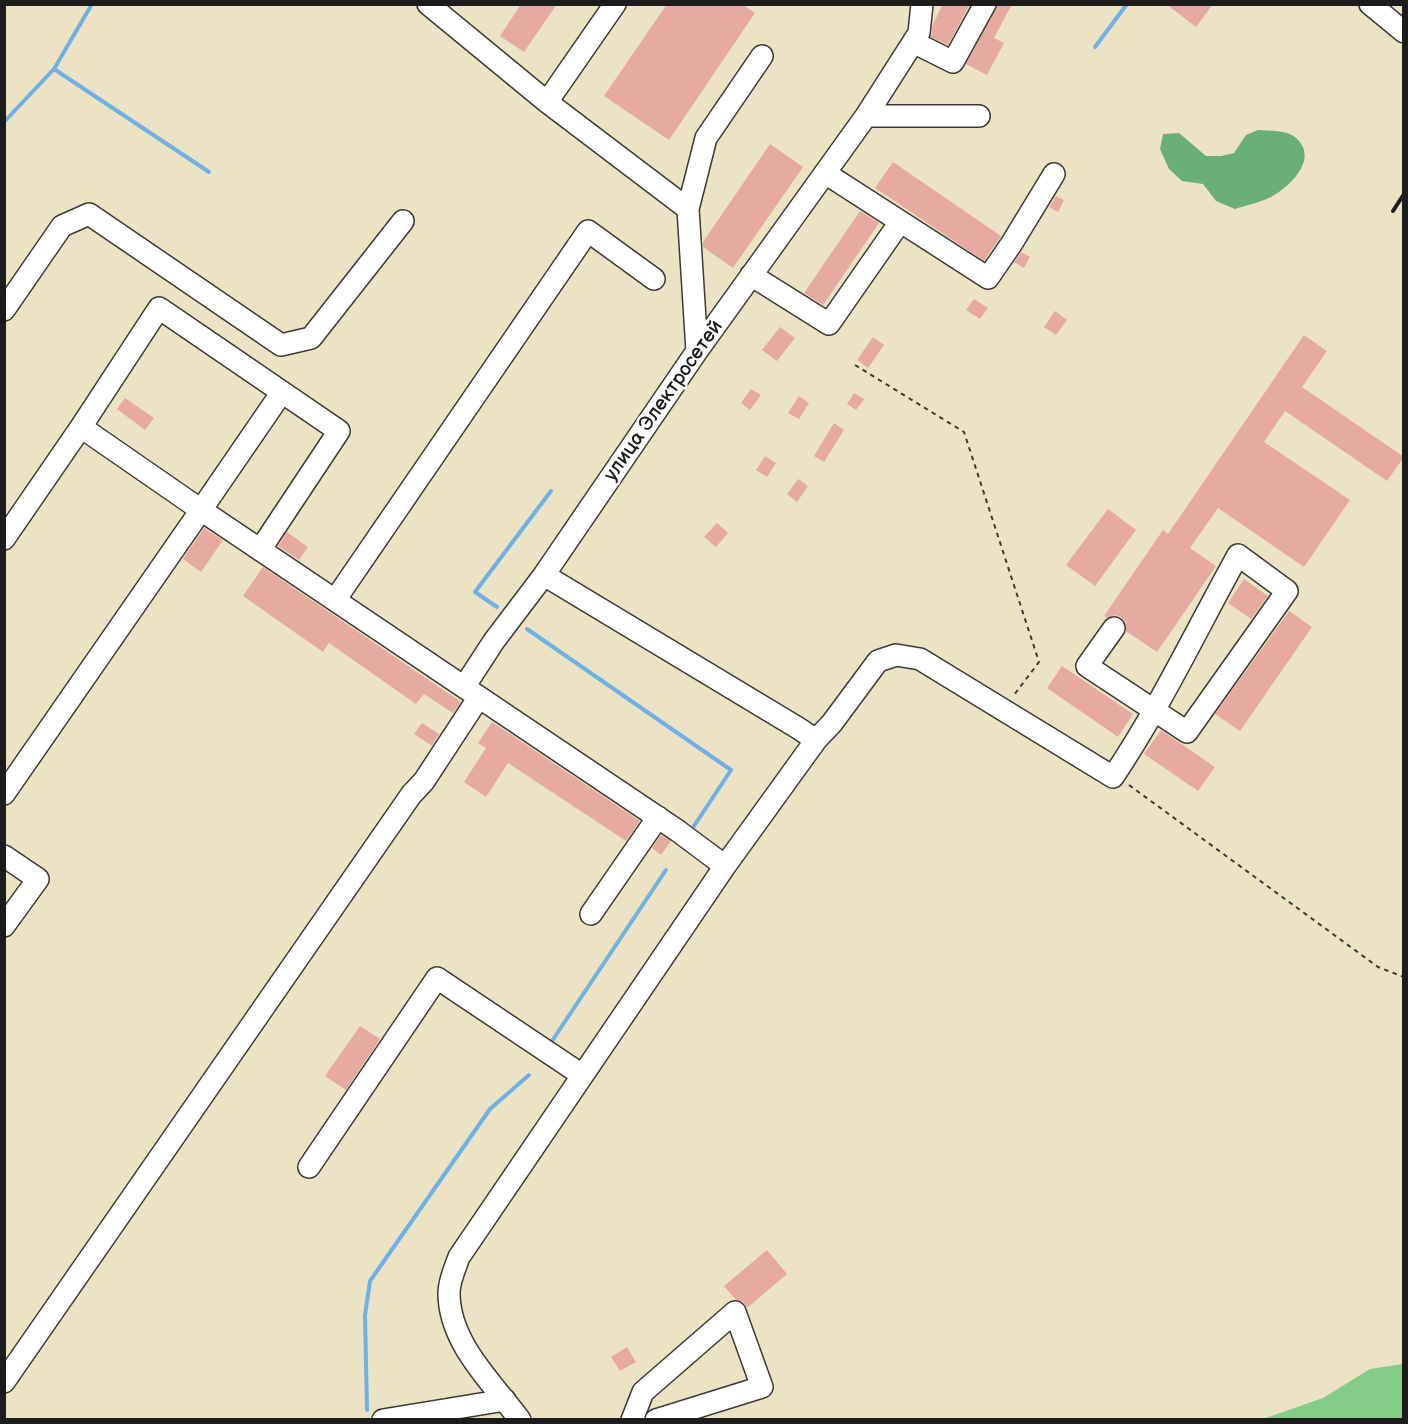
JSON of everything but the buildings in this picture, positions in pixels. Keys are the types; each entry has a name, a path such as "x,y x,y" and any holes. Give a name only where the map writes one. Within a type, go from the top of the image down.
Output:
{"street":[{"path":"428,4 547,102 688,208"},
{"path":"547,102 615,4"},
{"path":"916,43 922,4"},
{"path":"916,43 938,4"},
{"path":"916,43 953,62 984,4"},
{"path":"1370,4 1404,32"},
{"name":"улица Электросетей","path":"4,1382 411,795 424,781 472,692 494,641 544,575 697,351 916,43"},
{"path":"697,351 688,208 706,138 762,56"},
{"path":"866,116 979,116"},
{"path":"825,173 987,278 1054,174"},
{"path":"4,310 62,226 89,214 281,345 311,338 403,221"},
{"path":"751,275 829,324 900,222"},
{"path":"335,600 588,231 654,279"},
{"path":"4,539 159,308 339,431 260,550"},
{"path":"4,794 282,392"},
{"path":"81,427 658,817 725,866"},
{"path":"520,1419 470,1354 455,1329 449,1292 459,1257 725,866 816,740 832,723 878,661 896,655 920,659 1113,777 1154,710 1238,555 1287,591 1187,732 1154,710 1087,666 1114,628"},
{"path":"544,575 816,740"},
{"path":"591,914 658,817"},
{"path":"4,856 38,879 4,926"},
{"path":"309,1167 437,978 582,1075"},
{"path":"632,1419 643,1392 735,1312 762,1387 656,1419"},
{"path":"383,1419 506,1400"}],"path":[{"path":"855,365 964,432 1039,662 1004,710"},
{"path":"1113,777 1132,786 1378,967 1404,977"}],"green space":[{"path":"1258,130 1283,132 1295,137 1302,145 1305,154 1304,162 1294,179 1279,192 1235,209 1216,201 1203,184 1182,181 1169,169 1160,149 1163,134 1179,133 1206,156 1221,156 1234,153 1246,135"},
{"path":"1403,1364 1403,1419 1263,1419 1323,1398 1370,1369"}],"waterway":[{"path":"4,122 54,69 92,4"},
{"path":"1095,47 1127,4"},
{"path":"54,69 209,172"},
{"path":"497,607 475,592 551,491"},
{"path":"527,629 731,770 694,826"},
{"path":"550,1044 666,870"},
{"path":"367,1410 365,1315 370,1281 490,1109 529,1075"}],"railway":[{"path":"1393,211 1404,194"}]}
